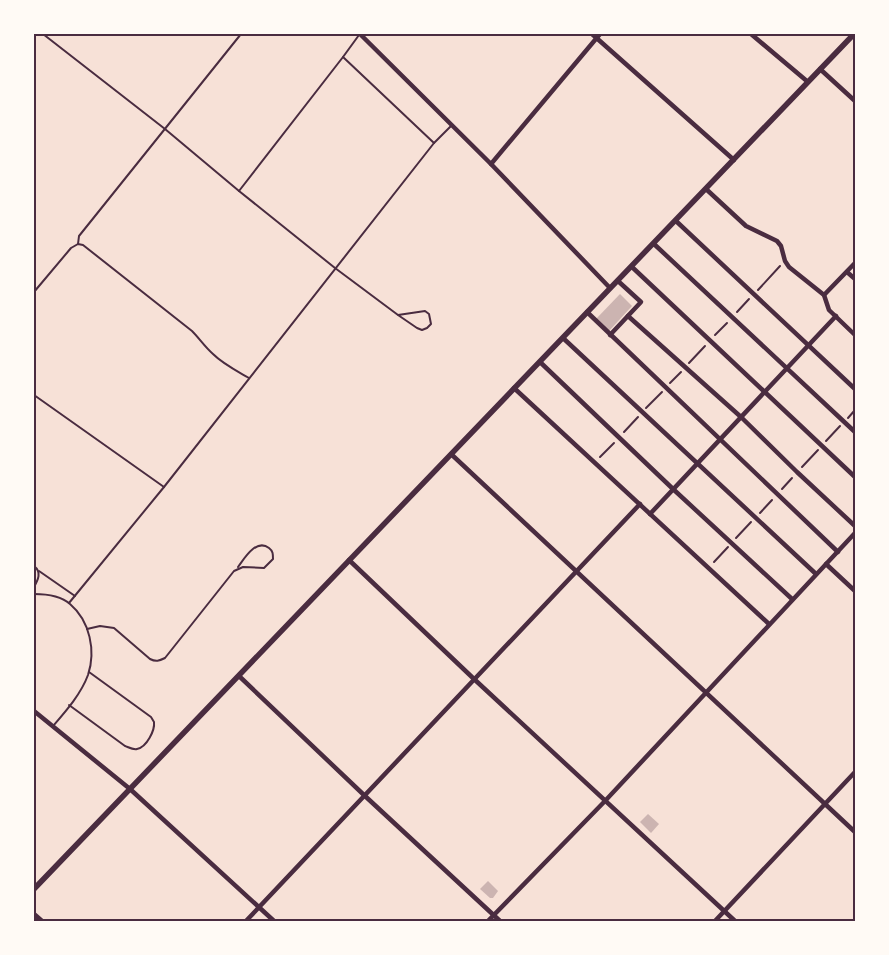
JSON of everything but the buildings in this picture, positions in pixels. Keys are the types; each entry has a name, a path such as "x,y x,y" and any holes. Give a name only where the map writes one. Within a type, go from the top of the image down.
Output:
{"main road":[{"path":"34,889 854,34"}],"street":[{"path":"360,34 491,164 610,288"},
{"path":"592,34 598,36 734,160"},
{"path":"751,34 808,82"},
{"path":"491,164 598,36"},
{"path":"820,69 855,101"},
{"path":"706,190 746,226 777,241 781,246 785,261 824,295 829,310 855,335"},
{"path":"676,220 855,389"},
{"path":"654,244 855,432"},
{"path":"824,295 855,263"},
{"path":"632,267 855,477"},
{"path":"847,272 855,279"},
{"path":"610,335 641,302 618,281"},
{"path":"587,312 838,552"},
{"path":"628,316 741,417 855,526"},
{"path":"650,514 836,316"},
{"path":"563,338 816,574"},
{"path":"540,362 792,600"},
{"path":"514,388 769,624"},
{"path":"451,454 855,832"},
{"path":"246,921 640,504"},
{"path":"488,921 605,801 855,533"},
{"path":"350,560 474,679 735,921"},
{"path":"826,564 855,590"},
{"path":"239,676 364,796 500,921"},
{"path":"34,711 130,789 274,921"},
{"path":"715,921 855,772"},
{"path":"34,914 42,921"}],"lane":[{"path":"43,34 166,129 239,191 335,268 398,315 417,328 422,330 430,324 429,314 425,312 398,315"},
{"path":"78,244 79,236 241,34"},
{"path":"239,191 360,34"},
{"path":"343,57 434,143"},
{"path":"69,603 164,487 434,143 452,125"},
{"path":"34,292 71,248 78,244 83,245 192,331 201,339 211,353 223,363 249,378"},
{"path":"34,395 164,487"},
{"path":"87,629 108,626 114,628 150,659 155,661 165,658 252,549 259,546 270,548 273,553 273,559 264,568 238,567"},
{"path":"34,566 38,571 75,596"},
{"path":"34,587 39,577 38,571"},
{"path":"34,594 56,597 69,603 87,629 92,651 89,672 82,688 53,726"},
{"path":"70,705 125,746 137,749 142,746 152,733 154,722 151,717 89,672"}]}
